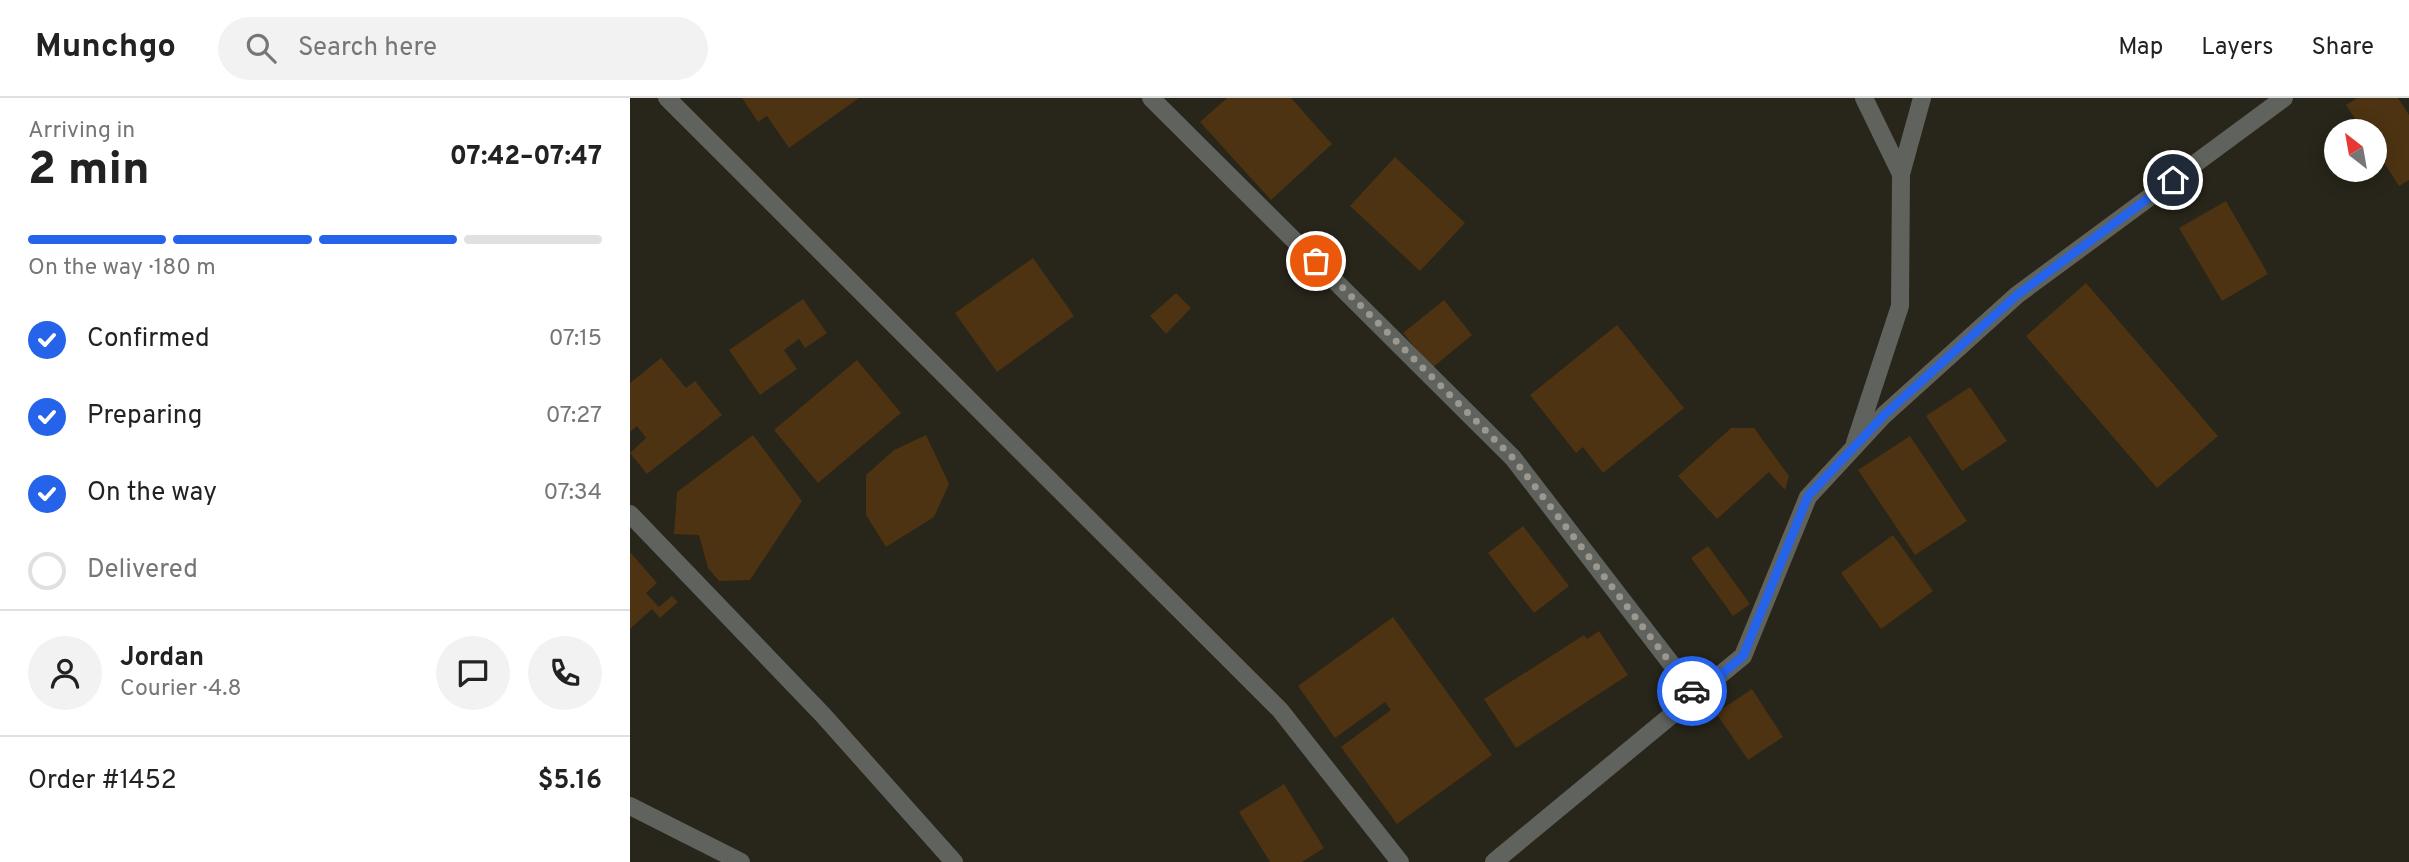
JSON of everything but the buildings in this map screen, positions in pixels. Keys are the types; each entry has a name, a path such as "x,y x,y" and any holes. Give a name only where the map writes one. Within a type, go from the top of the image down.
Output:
{"street":[{"path":"667,98 1280,710 1400,862"},
{"path":"1151,98 1513,458 1696,696"},
{"path":"1864,98 1901,174"},
{"path":"1853,448 1900,306 1901,174 1922,98"},
{"path":"1494,862 1743,656 1808,496 1884,415 2017,295 2284,98"},
{"path":"630,514 824,715 954,862"},
{"path":"630,806 741,862"}],"way so far":[{"path":"1316,261 1513,458 1692,691"}],"route":[{"path":"1692,691 1696,696 1743,656 1808,496 1884,415 2017,295 2173,180"}]}
